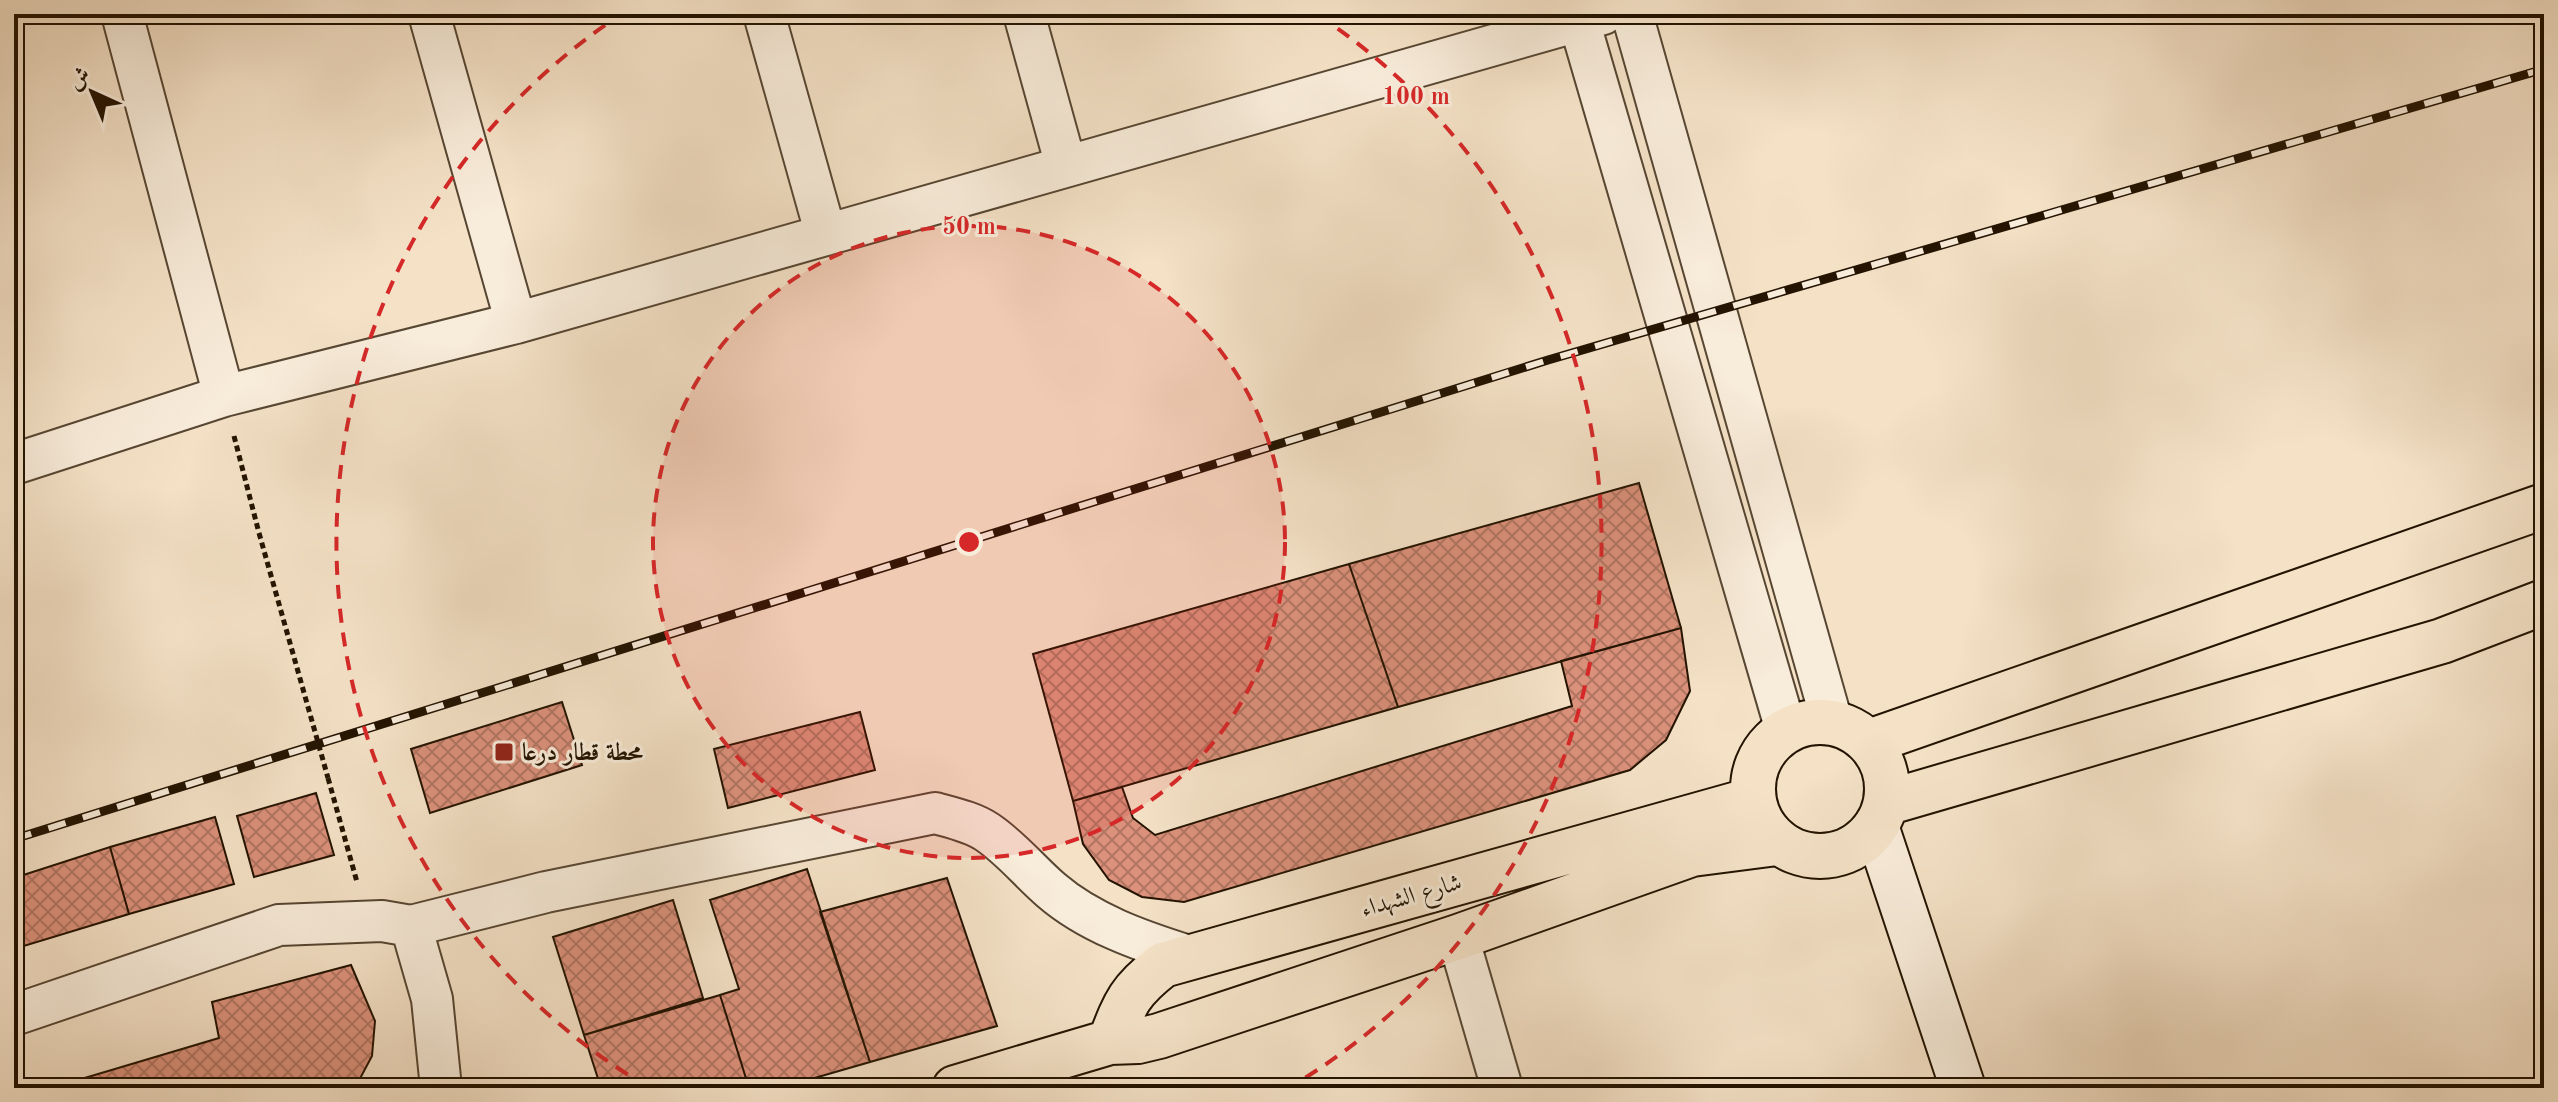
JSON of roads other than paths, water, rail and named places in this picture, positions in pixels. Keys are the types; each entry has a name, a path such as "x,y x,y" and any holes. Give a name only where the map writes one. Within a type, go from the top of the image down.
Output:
{"main road":[{"path":"1869,742 2544,506"},
{"path":"1881,815 2442,641 2544,602"},
{"path":"1808,722 1832,722 1851,729 1869,742 1881,760 1887,782 1881,815 1861,843 1842,854 1820,857 1797,854 1777,843 1757,817 1752,800 1753,773 1766,748 1786,730 1808,722"},
{"name":"شارع الشهداء","path":"1110,1042 1123,1008 1139,984 1163,965 1752,800"},
{"path":"977,1085 1110,1042 1138,1041 1159,1036 1458,937 1692,854 1777,843"}],"street":[{"path":"122,14 224,396"},
{"path":"429,14 516,323"},
{"path":"764,14 826,235"},
{"path":"1024,14 1066,166"},
{"path":"1632,14 1832,722"},
{"path":"14,464 224,396 516,323 1586,16 1786,730"},
{"path":"14,1015 279,925 382,921 411,926 546,892 935,813 985,831 1052,891 1084,912 1152,945 1189,956"},
{"path":"1881,815 1963,1088"},
{"path":"411,926 432,999 441,1088"},
{"path":"1458,937 1502,1088"}],"railway":[{"path":"14,839 1548,360 2544,69"}],"place":[{"name":"محطة قطار درعا","path":"504,752"}]}
